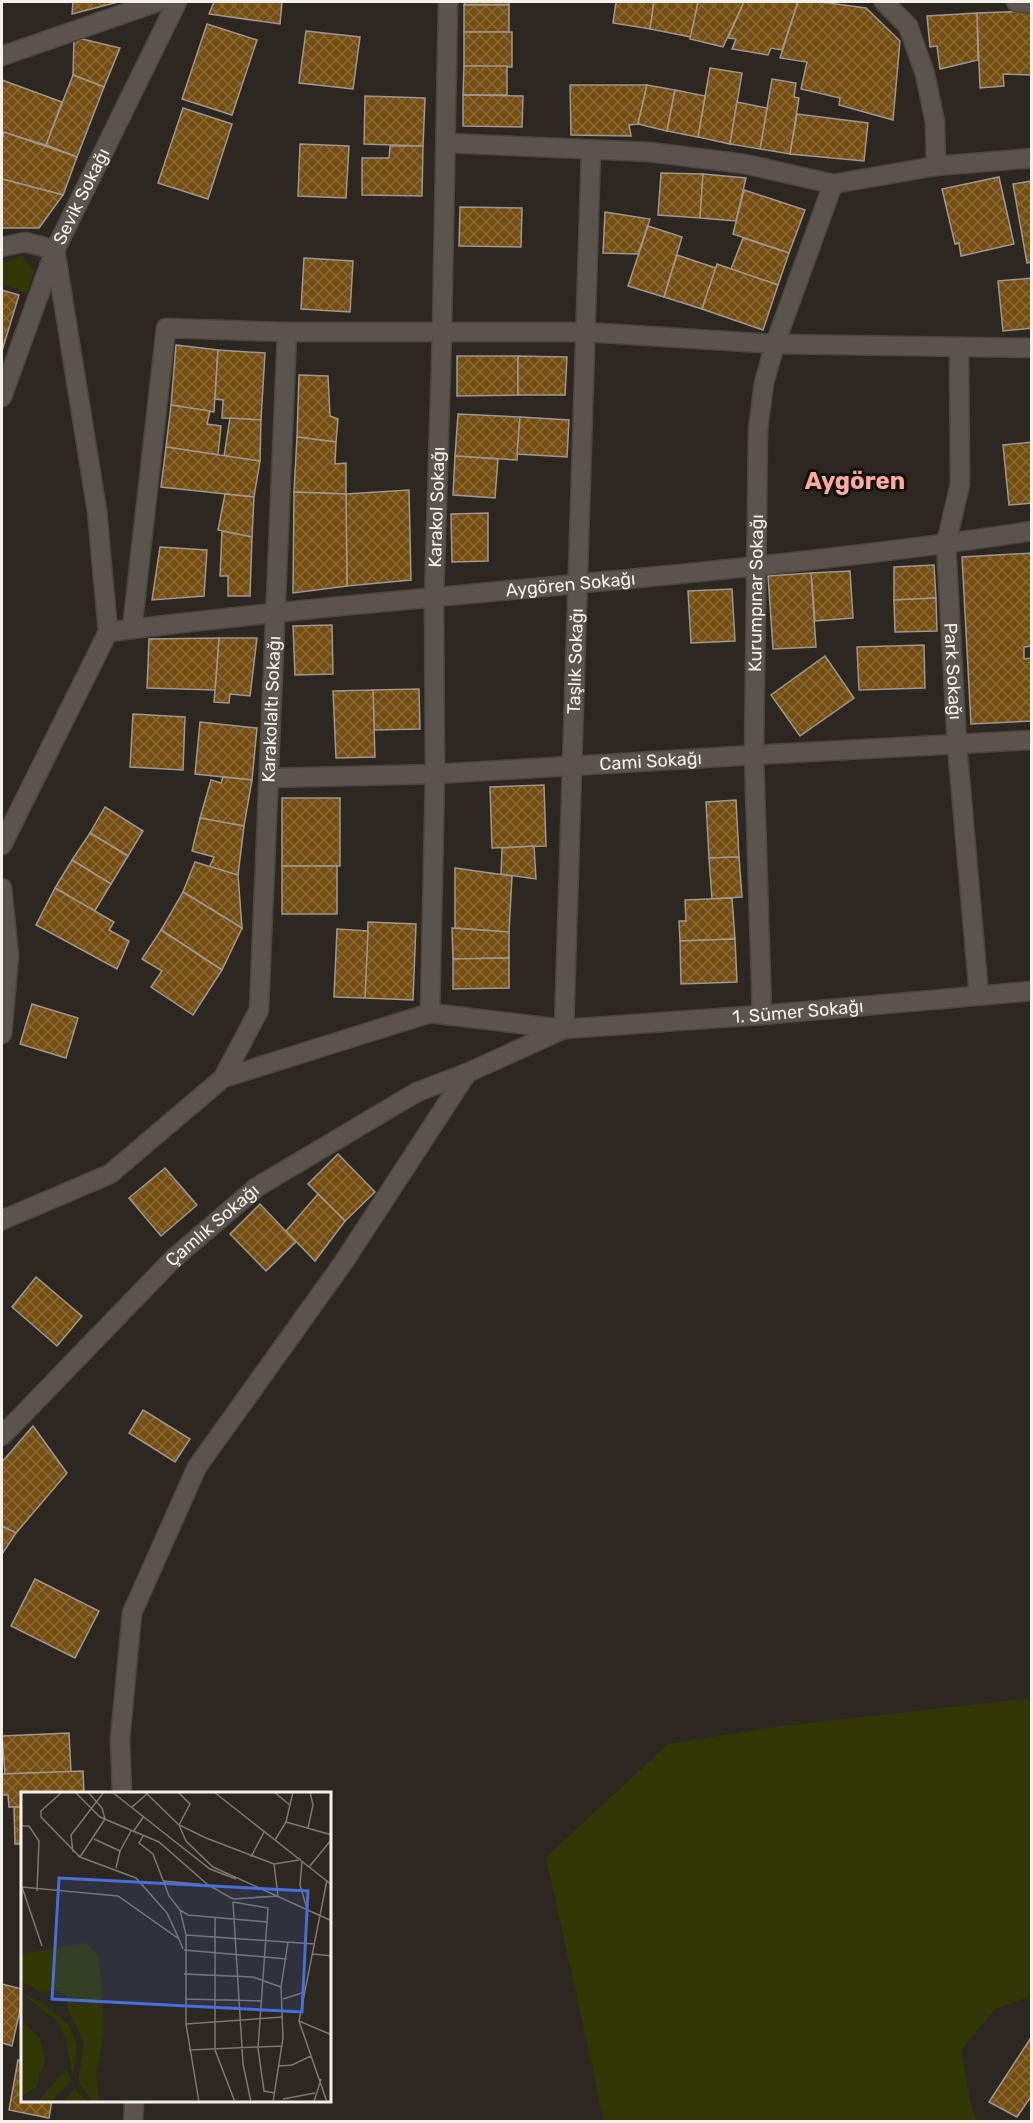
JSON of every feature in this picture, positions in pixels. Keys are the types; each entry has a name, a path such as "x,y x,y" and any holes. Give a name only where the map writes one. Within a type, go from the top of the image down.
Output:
{"street":[{"path":"2,56 157,2"},
{"name":"Sevik Sokağı","path":"2,397 55,250 177,2"},
{"name":"Karakol Sokağı","path":"430,1013 435,774 434,599 448,2"},
{"path":"884,2 908,26 925,74 935,122 936,166"},
{"path":"1016,2 1032,4"},
{"path":"446,143 650,152 745,164 833,184 936,166 1032,158"},
{"name":"Taşlık Sokağı","path":"564,1029 591,150"},
{"name":"Kurumpınar Sokağı","path":"762,1015 754,754 758,429 764,383 775,344 833,184"},
{"path":"2,247 25,242 55,250 97,511 108,632 2,845"},
{"path":"132,629 166,328 287,332 585,333 775,344 1032,348"},
{"name":"Karakolaltı Sokağı","path":"223,1078 259,1010 287,332"},
{"name":"Park Sokağı","path":"959,347 960,484 946,544 957,745 979,995"},
{"name":"Aygören Sokağı","path":"108,632 275,612 434,599 756,566 946,544 1032,531"},
{"name":"Cami Sokağı","path":"269,778 435,774 754,754 1032,740"},
{"path":"2,888 9,956 2,1034"},
{"name":"1. Sümer Sokağı","path":"564,1029 762,1015 1032,991"},
{"path":"2,1220 110,1174 223,1078 430,1013 564,1029"},
{"name":"Çamlık Sokağı","path":"2,1436 174,1258 257,1188 417,1092 467,1073 564,1029"},
{"path":"122,1792 120,1739 132,1613 197,1467 343,1263 467,1073"},
{"path":"132,2121 134,2102"}],"green space":[{"path":"22,256 34,271 27,293 2,284 2,263"},
{"path":"1031,1698 1031,1996 995,2009 961,2050 972,2109 977,2121 604,2121 546,1857 668,1744 782,1726"}],"building":[{"path":"73,2 118,2 72,14"},
{"path":"214,2 282,2 280,24 209,14"},
{"path":"465,2 509,2 509,5 464,5"},
{"path":"616,2 654,2 650,29 613,23"},
{"path":"654,2 698,2 691,37 650,29"},
{"path":"698,2 744,2 723,47 690,39"},
{"path":"744,2 798,2 782,50 771,48 768,55 732,49 736,39 728,38"},
{"path":"798,2 822,2 866,8 900,41 893,120 839,105 840,98 801,89 807,62 780,58"},
{"path":"464,5 509,5 509,32 464,32"},
{"path":"1032,11 1032,75 1003,74 1004,86 980,88 977,13"},
{"path":"977,13 978,60 940,69 937,46 930,47 927,16"},
{"path":"207,24 257,40 232,115 182,99"},
{"path":"306,31 360,37 353,89 299,83"},
{"path":"464,32 512,32 512,67 464,66"},
{"path":"74,37 120,48 104,87 73,75"},
{"path":"464,66 507,66 507,95 463,95"},
{"path":"710,68 742,73 730,144 698,137"},
{"path":"73,75 104,87 77,157 46,145"},
{"path":"772,79 796,83 794,97 799,98 790,154 760,149"},
{"path":"2,80 62,102 46,145 2,132"},
{"path":"570,85 647,85 638,124 629,125 631,136 571,135"},
{"path":"647,85 675,90 667,131 638,124"},
{"path":"675,90 705,96 698,137 667,131"},
{"path":"463,95 523,96 522,127 463,126"},
{"path":"365,96 425,98 423,146 364,144"},
{"path":"737,102 767,108 760,149 730,144"},
{"path":"183,108 232,124 208,199 158,183"},
{"path":"797,114 868,123 864,161 790,154"},
{"path":"4,132 77,157 63,195 2,179"},
{"path":"300,144 349,146 346,198 298,196"},
{"path":"390,146 423,146 422,196 362,195 362,158 389,158"},
{"path":"661,173 703,174 700,218 658,215"},
{"path":"703,174 746,178 736,221 700,218"},
{"path":"999,177 1014,244 961,256 959,243 955,244 942,189"},
{"path":"2,179 63,195 39,228 2,228"},
{"path":"1032,181 1032,262 1027,263 1013,184"},
{"path":"744,190 805,210 789,253 733,234"},
{"path":"460,207 522,208 521,247 459,246"},
{"path":"605,212 650,219 638,254 603,253"},
{"path":"648,226 682,237 664,297 628,286"},
{"path":"743,238 789,253 778,285 731,269"},
{"path":"677,255 716,268 702,309 664,297"},
{"path":"304,258 353,261 350,312 301,309"},
{"path":"717,264 778,285 763,330 702,309"},
{"path":"1032,278 1032,328 1003,331 998,281"},
{"path":"2,290 19,295 2,351"},
{"path":"176,345 218,350 214,412 171,405"},
{"path":"218,350 265,353 261,420 222,418 223,400 215,399"},
{"path":"457,356 518,356 518,395 457,396"},
{"path":"518,356 567,357 565,395 518,395"},
{"path":"299,375 328,376 330,416 338,419 336,442 297,437"},
{"path":"171,405 210,411 207,424 221,426 218,455 166,447"},
{"path":"458,414 520,417 517,460 455,456"},
{"path":"520,417 569,420 567,457 517,454"},
{"path":"230,418 261,420 260,461 224,456"},
{"path":"297,437 336,442 335,464 346,463 346,494 294,492"},
{"path":"1032,442 1032,503 1009,505 1003,445"},
{"path":"166,447 260,461 254,497 161,487"},
{"path":"455,456 498,459 495,498 453,495"},
{"path":"409,490 411,580 347,586 346,494"},
{"path":"294,492 346,494 347,586 293,593"},
{"path":"225,494 254,497 252,537 218,530"},
{"path":"488,513 488,561 452,562 451,514"},
{"path":"222,531 252,537 250,596 228,596 228,576 220,576"},
{"path":"160,547 207,550 204,596 152,600"},
{"path":"1032,553 1032,646 1024,647 1024,659 1032,658 1032,721 971,724 962,557"},
{"path":"934,565 936,598 894,600 894,567"},
{"path":"850,571 853,618 815,621 811,573"},
{"path":"811,573 816,647 773,649 768,576"},
{"path":"732,589 735,641 691,643 688,591"},
{"path":"936,598 937,631 895,632 894,600"},
{"path":"332,625 333,674 295,675 293,626"},
{"path":"219,638 257,638 250,696 230,694 229,703 214,702"},
{"path":"219,638 215,690 147,688 149,639"},
{"path":"924,645 925,688 859,690 857,647"},
{"path":"825,656 854,698 800,736 771,695"},
{"path":"419,689 420,729 374,730 373,690"},
{"path":"373,690 375,757 336,758 333,691"},
{"path":"133,714 185,717 183,770 130,767"},
{"path":"200,722 257,728 252,780 195,774"},
{"path":"223,777 252,780 244,826 200,818 211,780 221,783"},
{"path":"544,785 546,846 492,848 490,787"},
{"path":"282,798 340,798 340,866 282,866"},
{"path":"736,800 739,857 709,858 706,802"},
{"path":"105,807 143,831 128,856 90,833"},
{"path":"200,818 244,826 238,875 209,868 214,857 192,851"},
{"path":"90,833 128,856 111,884 72,860"},
{"path":"534,846 536,879 501,874 502,848"},
{"path":"739,857 742,897 712,899 709,858"},
{"path":"72,860 111,884 94,912 55,888"},
{"path":"195,862 238,875 242,928 183,892"},
{"path":"282,866 337,866 337,914 282,914"},
{"path":"455,868 512,876 509,932 455,928"},
{"path":"55,888 114,922 109,930 129,941 117,969 36,925"},
{"path":"183,892 242,928 222,970 161,930"},
{"path":"732,898 735,939 680,941 679,921 686,921 685,900"},
{"path":"368,922 416,924 413,1000 365,998"},
{"path":"452,928 509,932 509,958 453,959"},
{"path":"337,929 368,931 365,998 334,997"},
{"path":"161,930 222,970 193,1015 151,987 162,971 142,959"},
{"path":"735,939 737,982 681,984 680,941"},
{"path":"509,958 509,988 453,989 453,959"},
{"path":"32,1004 78,1018 66,1058 20,1044"},
{"path":"338,1154 375,1192 345,1221 308,1184"},
{"path":"165,1168 197,1205 161,1236 129,1198"},
{"path":"318,1194 345,1221 315,1261 286,1231"},
{"path":"260,1204 296,1242 266,1271 230,1234"},
{"path":"36,1277 82,1316 57,1346 12,1307"},
{"path":"143,1410 190,1439 175,1462 129,1433"},
{"path":"33,1426 67,1473 16,1533 2,1526 2,1462"},
{"path":"2,1526 16,1533 2,1554"},
{"path":"35,1579 99,1611 75,1658 11,1626"},
{"path":"69,1733 71,1772 5,1774 2,1736"},
{"path":"83,1771 84,1792 21,1792 21,1807 9,1807 8,1795 2,1795 2,1774"},
{"path":"14,1807 21,1807 21,1844 15,1844"},
{"path":"2,1984 21,1989 21,2006 12,2046 2,2043"},
{"path":"1032,2036 1032,2095 1017,2117 989,2102"},
{"path":"18,2060 21,2061 21,2102 52,2102 49,2118 9,2110"}],"district":[{"name":"Aygören","path":"855,481"}]}
